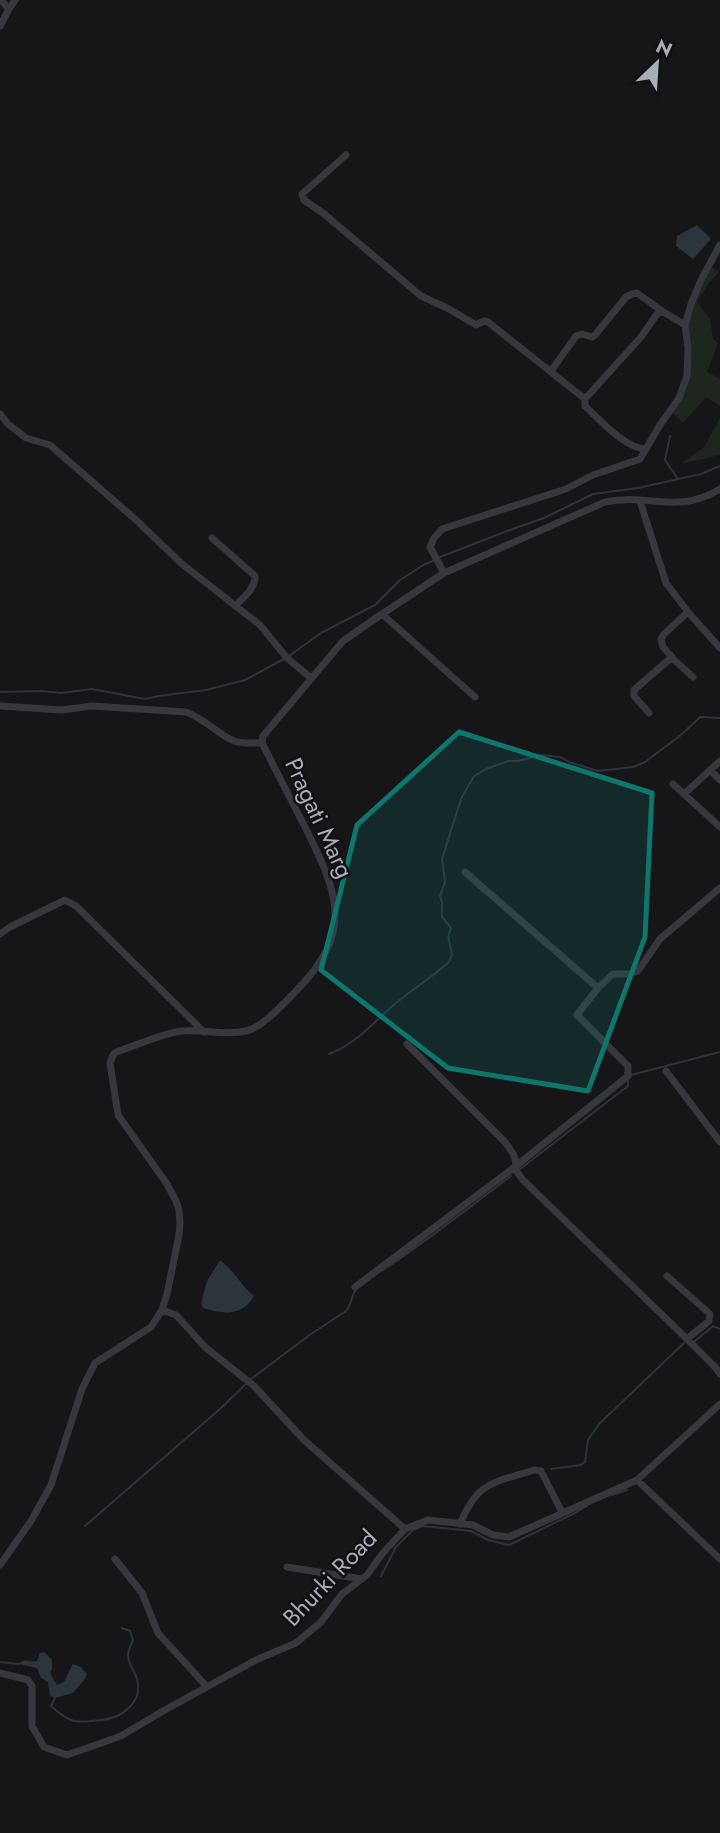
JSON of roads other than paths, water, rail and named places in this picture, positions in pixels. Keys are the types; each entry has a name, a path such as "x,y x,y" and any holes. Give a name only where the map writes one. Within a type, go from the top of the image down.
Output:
{"street":[{"path":"1,0 9,9"},
{"path":"0,26 15,0"},
{"path":"345,155 302,194 304,200 421,296 475,325 484,321 488,323 585,399"},
{"path":"444,573 430,547 442,529 566,489 593,475 640,459 679,398 687,376 685,325 696,292 719,248"},
{"path":"551,371 576,336 595,335 626,297 637,293 685,325"},
{"path":"646,449 628,443 585,407 585,399 662,311"},
{"path":"0,414 26,438 50,445 182,564 260,625 287,658 311,678"},
{"name":"Pragati Marg","path":"162,1310 179,1235 178,1210 167,1184 118,1115 111,1059 116,1052 178,1032 247,1031 254,1028 276,1011 307,980 321,961 334,931 334,892 323,862 262,743 263,736 343,641 444,573 605,502 621,500 681,504 704,498 720,489"},
{"path":"640,501 666,583 720,648"},
{"path":"212,538 255,576 252,589 235,606"},
{"path":"688,612 661,639 663,647 671,657 693,677"},
{"path":"382,614 475,697"},
{"path":"649,713 634,696 634,690 671,657"},
{"path":"0,706 62,710 92,706 186,712 199,717 218,732 236,741 262,743"},
{"path":"684,794 720,761"},
{"path":"710,770 720,780"},
{"path":"673,784 720,827"},
{"path":"465,872 598,988"},
{"path":"355,1287 516,1166 628,1076 628,1066 577,1015 612,974 638,971 660,939 720,888"},
{"path":"0,934 65,900 76,906 204,1032"},
{"path":"407,1044 504,1141 514,1153 515,1169 522,1180 720,1374"},
{"path":"666,1071 720,1142"},
{"path":"667,1276 710,1314 709,1321 687,1339"},
{"path":"0,1565 31,1521 51,1485 82,1389 95,1363 151,1326 162,1310 176,1315 205,1348 254,1386 304,1440 405,1529"},
{"name":"Bhurki Road","path":"0,1673 28,1680 32,1686 32,1726 44,1747 67,1755 121,1736 258,1659 296,1643 321,1622 342,1594 367,1575 405,1529 428,1520 476,1526 493,1535 509,1537 637,1480 720,1404"},
{"path":"460,1524 473,1497 487,1485 534,1469 541,1471 562,1512"},
{"path":"637,1480 720,1559"},
{"path":"115,1559 142,1593 158,1633 207,1687"},
{"path":"287,1567 362,1579"}],"waterway":[{"path":"670,436 665,460 678,479"},
{"path":"440,557 544,518 593,494 638,488 701,474 720,466"},
{"path":"289,656 321,633 375,605 400,580 435,560"},
{"path":"0,692 61,693 92,689 145,699 206,690 245,680 284,659"},
{"path":"329,1054 354,1040 449,962 452,954 449,938 451,928 442,917 440,896 445,882 442,859 461,799 474,776 508,761 541,755 560,757 598,771 633,767 645,762 700,717 720,718"},
{"path":"631,1075 720,1052"},
{"path":"520,1169 628,1086 628,1081"},
{"path":"383,1270 511,1176"},
{"path":"251,1379 346,1311 356,1289"},
{"path":"694,1342 713,1326 720,1329"},
{"path":"551,1469 581,1465 585,1462 588,1440 599,1424 684,1343"},
{"path":"85,1526 247,1383"},
{"path":"612,1495 627,1490"},
{"path":"381,1576 396,1547 413,1530 423,1526 471,1531 488,1540 509,1545 587,1506"},
{"path":"55,1698 51,1706 69,1719 79,1722 109,1719 125,1712 135,1700 138,1685 128,1658 133,1640 130,1631 122,1628"},
{"path":"0,1662 19,1664"}]}
